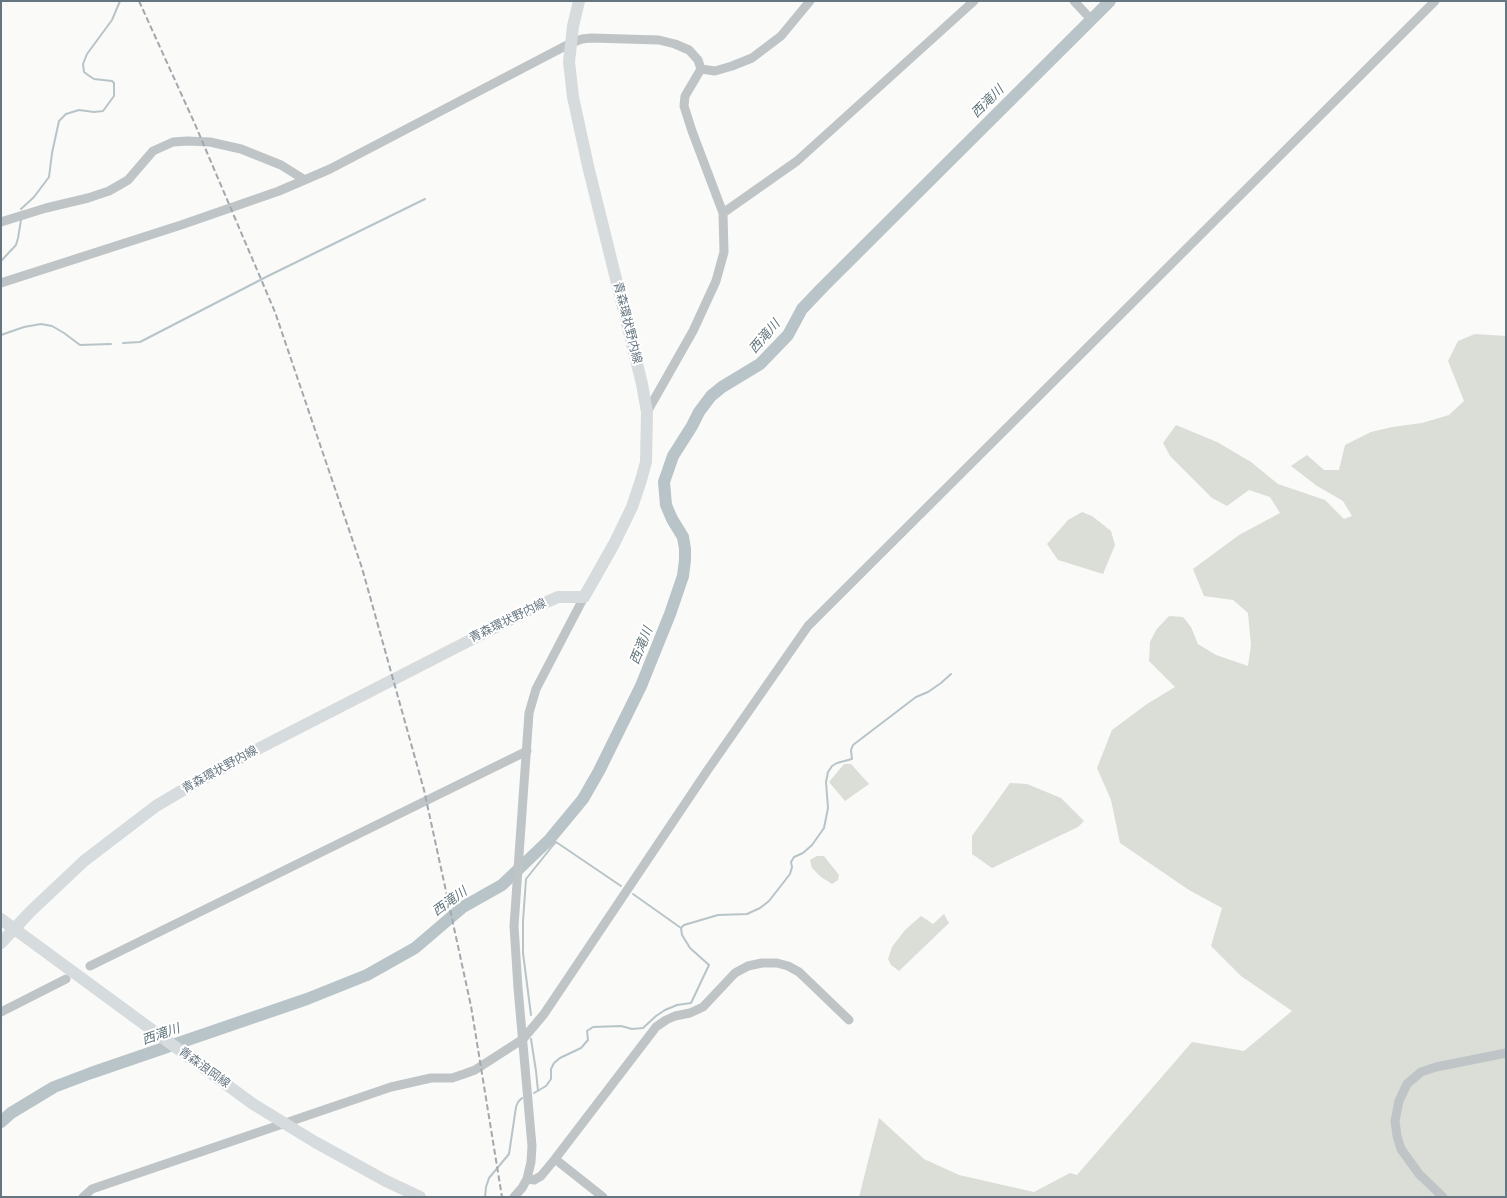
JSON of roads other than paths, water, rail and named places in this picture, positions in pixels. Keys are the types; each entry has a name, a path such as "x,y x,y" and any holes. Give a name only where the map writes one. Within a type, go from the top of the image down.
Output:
{"main road":[{"name":"青森環状野内線","path":"1,943 59,884 110,841 156,806 212,773 533,608 558,598 584,597 614,544 632,507 646,462 647,412 642,384 593,188 573,97 569,62 579,1"},
{"name":"青森浪岡線","path":"1,919 253,1104 315,1142 386,1181 420,1197"}],"street":[{"path":"701,69 715,71 752,58 781,36 810,1"},
{"path":"723,213 798,161 974,1"},
{"path":"1074,1 1086,14"},
{"path":"83,1197 92,1189 391,1087 430,1078 452,1078 464,1074 475,1070 523,1039 544,1014 699,783 808,626 1434,1"},
{"path":"1,283 181,225 279,191 330,169 571,43 591,38 659,40 670,42 689,50 698,60 701,69 685,96 684,106 723,213 724,252 716,281 693,332 647,412"},
{"path":"1,222 109,191 128,180 153,151 173,142 210,142 241,149 282,165 305,180"},
{"path":"515,1197 527,1179 531,1162 532,1146 514,926 529,713 536,688 584,597"},
{"path":"90,966 527,751"},
{"path":"527,1179 534,1180 541,1176 656,1027 675,1016 690,1013 703,1008 735,973 748,966 762,963 777,963 788,966 799,972 849,1020"},
{"path":"1,1012 66,978"},
{"path":"1443,1197 1419,1174 1401,1149 1395,1121 1399,1101 1407,1084 1421,1072 1436,1066 1506,1053"},
{"path":"555,1159 603,1197"}],"waterway":[{"path":"21,209 34,197 49,177 52,153 59,121 66,114 79,110 94,112 103,111 114,96 114,83 112,81 94,79 84,72 83,64 87,54 112,20 120,1"},
{"name":"西滝川","path":"1,1122 11,1113 54,1087 307,999 367,975 415,948 463,907 502,885 549,840 583,799 599,771 641,686 670,614 683,576 685,549 683,537 672,519 666,505 664,482 673,456 699,412 711,396 722,387 760,364 788,335 802,309 823,287 1110,1"},
{"path":"123,343 140,342 268,276 425,199"},
{"path":"1,261 16,245 21,220"},
{"path":"1,335 24,327 41,324 52,326 80,345 111,344"},
{"path":"534,1093 546,1086 551,1079 551,1069 554,1063 560,1058 581,1048 588,1040 587,1031 593,1027 621,1026 632,1029 643,1028 665,1010 677,1005 691,1003 709,965 690,948 682,935 681,928 684,925 718,915 747,914 760,908 769,901 790,874 792,867 791,862 794,857 803,853 812,845 824,828 828,808 826,782 828,772 832,766 852,759 851,750 853,745 916,697 928,692 951,674"},
{"path":"531,1015 523,953 523,921 526,879 554,844 549,840"},
{"path":"554,844 556,842 621,886"},
{"path":"633,894 681,928"},
{"path":"531,1039 538,1091"},
{"path":"485,1197 489,1178 509,1154 516,1107 522,1098"}],"railway":[{"path":"139,1 194,122 275,312 362,568 424,790 471,1006 502,1197"}]}
